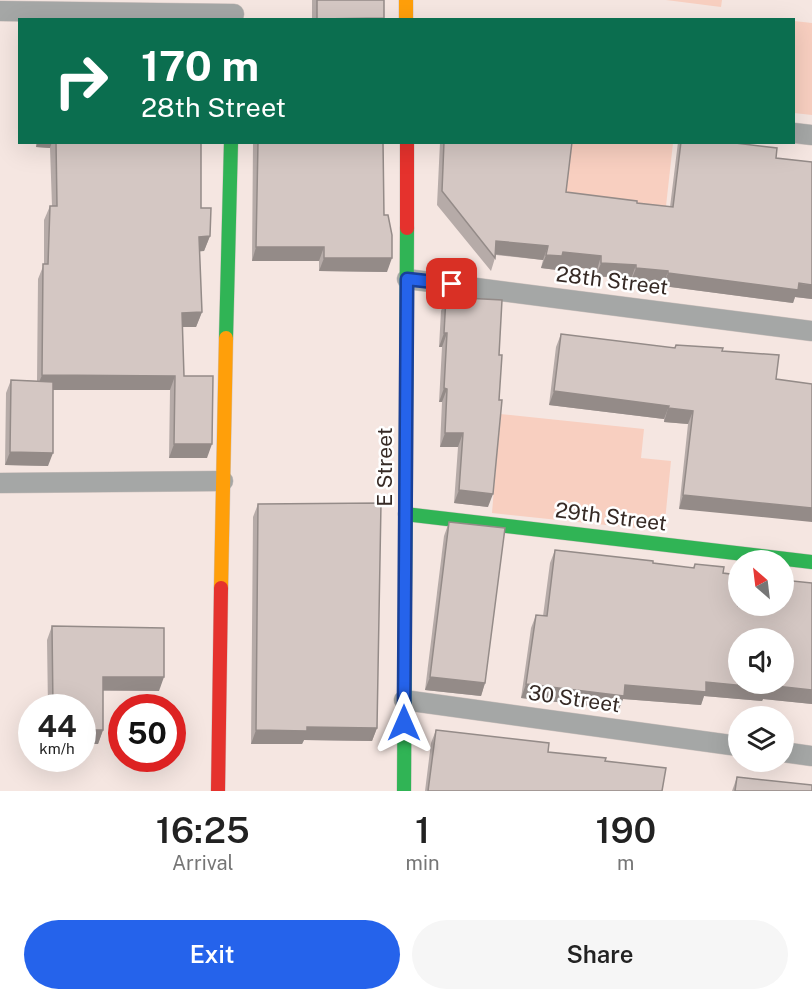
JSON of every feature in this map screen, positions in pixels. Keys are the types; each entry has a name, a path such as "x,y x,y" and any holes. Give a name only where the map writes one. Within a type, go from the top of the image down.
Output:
{"street":[{"path":"406,0 406,18"},
{"path":"0,11 234,11"},
{"path":"795,132 812,135"},
{"path":"218,791 222,481 231,144"},
{"name":"E Street","path":"404,791 408,144"},
{"name":"28th Street","path":"407,279 812,331"},
{"path":"0,483 222,481"},
{"name":"29th Street","path":"405,514 812,562"},
{"name":"30 Street","path":"404,700 728,745"},
{"path":"794,754 812,756"}],"shaded area":[{"path":"666,0 722,0 721,7"},
{"path":"795,21 812,23 812,115 795,113"},
{"path":"571,144 673,144 665,215 565,202"},
{"path":"500,414 644,429 641,458 671,461 664,531 492,513"}],"building":[{"path":"317,0 384,0 384,18 317,18"},
{"path":"56,144 201,144 201,208 211,208 210,236 199,237 202,312 182,313 184,376 213,376 212,444 174,444 175,376 42,375 43,264 48,264 50,206 57,206"},
{"path":"258,144 383,144 384,215 388,215 392,235 392,258 324,258 324,247 256,247"},
{"path":"444,144 572,144 566,192 673,207 681,144 744,144 777,148 776,158 812,162 812,285 799,283 798,290 668,273 668,271 636,268 636,265 601,263 601,256 563,252 562,256 546,255 548,246 496,241 495,258 442,191"},
{"path":"446,297 502,300 499,400 502,400 493,494 459,490 463,433 445,433"},
{"path":"561,334 675,348 676,345 723,348 722,351 779,355 776,379 812,384 812,508 683,495 693,411 554,391"},
{"path":"11,380 53,382 53,453 10,452"},
{"path":"381,503 377,728 307,727 307,731 256,730 258,504"},
{"path":"449,522 505,528 485,683 430,677"},
{"path":"555,550 694,568 695,564 724,567 723,573 728,574 728,616 794,616 794,581 812,583 812,690 794,688 794,628 728,628 728,684 706,682 706,692 625,685 624,696 526,684 536,615 547,616"},
{"path":"52,626 164,628 164,677 103,677 103,730 96,730 96,694 53,694"},
{"path":"436,730 549,743 548,752 606,758 605,761 666,768 662,791 428,791"},
{"path":"737,777 812,785 812,791 735,791"}],"traffic: fast":[{"path":"226,338 231,144"},
{"path":"404,791 407,228"},
{"path":"405,514 812,562"}],"traffic: slow":[{"path":"406,0 406,18"},
{"path":"221,588 226,338"}],"traffic: jam":[{"path":"407,144 407,228"},
{"path":"218,791 221,588"}],"route":[{"path":"404,723 407,279 452,284"}]}
